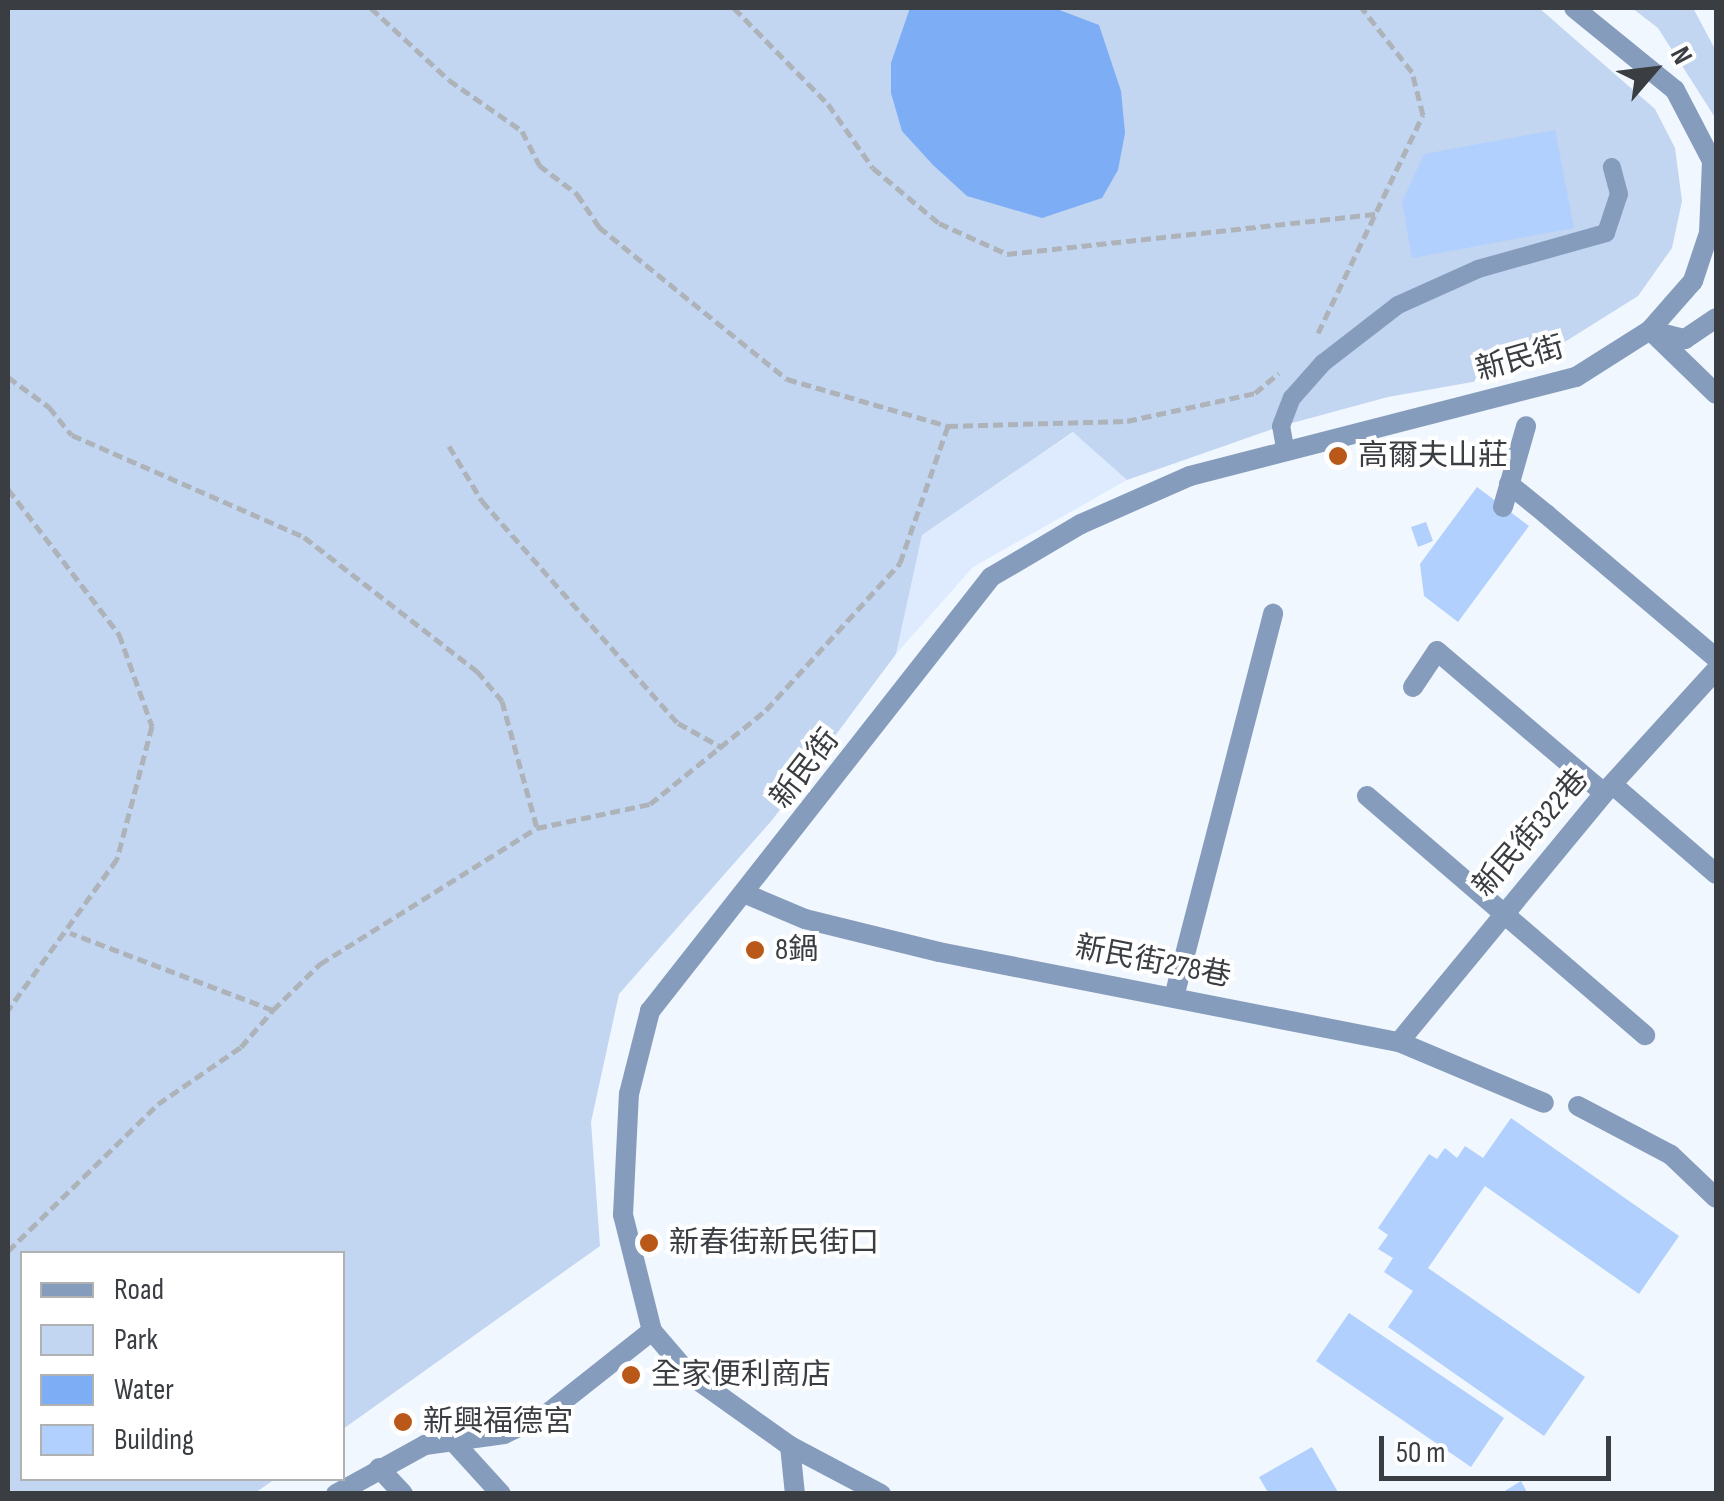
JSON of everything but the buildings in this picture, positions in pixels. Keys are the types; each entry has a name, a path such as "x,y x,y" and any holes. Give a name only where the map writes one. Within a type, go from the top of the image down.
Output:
{"street":[{"name":"新民街","path":"652,1331 623,1215 629,1094 650,1011 746,894 991,577 1099,516 1190,476 1285,448 1576,377 1650,330 1693,281 1709,233 1712,160 1676,90 1574,8"},
{"path":"1650,330 1685,339 1716,318"},
{"path":"1650,330 1716,394"},
{"path":"1502,507 1526,426"},
{"path":"1509,484 1716,658"},
{"path":"1174,997 1272,614"},
{"path":"1413,686 1438,650 1716,874"},
{"name":"新民街322巷","path":"1399,1042 1503,912 1716,670"},
{"path":"1367,796 1645,1035"},
{"name":"新民街278巷","path":"746,894 805,919 920,948 1399,1042 1544,1103"},
{"path":"1578,1106 1671,1156 1716,1198"},
{"path":"336,1494 379,1468 451,1438 504,1434 548,1414 652,1331 689,1374 790,1446 882,1494"},
{"path":"451,1438 501,1494"},
{"path":"790,1446 795,1494"},
{"path":"379,1468 403,1494"}],"lane":[{"path":"1285,448 1281,426 1292,398 1323,362 1398,305 1478,269 1606,233 1619,194 1612,167"}],"path":[{"path":"372,8 448,80 522,132 539,165 578,194 599,227 787,379 948,426 1127,420 1256,393 1284,368"},
{"path":"734,8 828,104 873,168 938,223 1007,254 1377,214"},
{"path":"1312,344 1423,114 1412,72 1362,8"},
{"path":"8,377 49,408 72,435 304,537 477,671 502,702 538,828"},
{"path":"8,1251 158,1104 241,1047 320,964 538,828 650,804 723,748 900,563 948,426"},
{"path":"450,446 482,501 678,722 723,748"},
{"path":"8,490 119,634 152,726 118,859 70,932 8,1010"},
{"path":"70,932 273,1010"}],"shaded area":[{"path":"1074,432 1127,480 973,567 896,654 922,535"}],"green space":[{"path":"8,8 1539,8 1655,109 1675,148 1682,201 1672,248 1638,296 1512,375 1388,397 1281,426 1127,480 1073,432 922,535 896,654 773,819 619,994 591,1122 600,1246 345,1428 345,1251 20,1251 20,1481 272,1481 255,1493 8,1494"},
{"path":"1632,8 1693,8 1716,51 1716,119 1658,28"}],"water":[{"path":"910,8 1054,8 1099,25 1121,91 1125,133 1118,170 1102,198 1042,218 967,196 933,165 902,131 891,93 891,63"}],"place":[{"name":"高爾夫山莊","path":"1338,456"},
{"name":"8鍋","path":"755,950"},
{"name":"新春街新民街口","path":"649,1243"},
{"name":"全家便利商店","path":"631,1375"},
{"name":"新興福德宮","path":"403,1422"}]}
